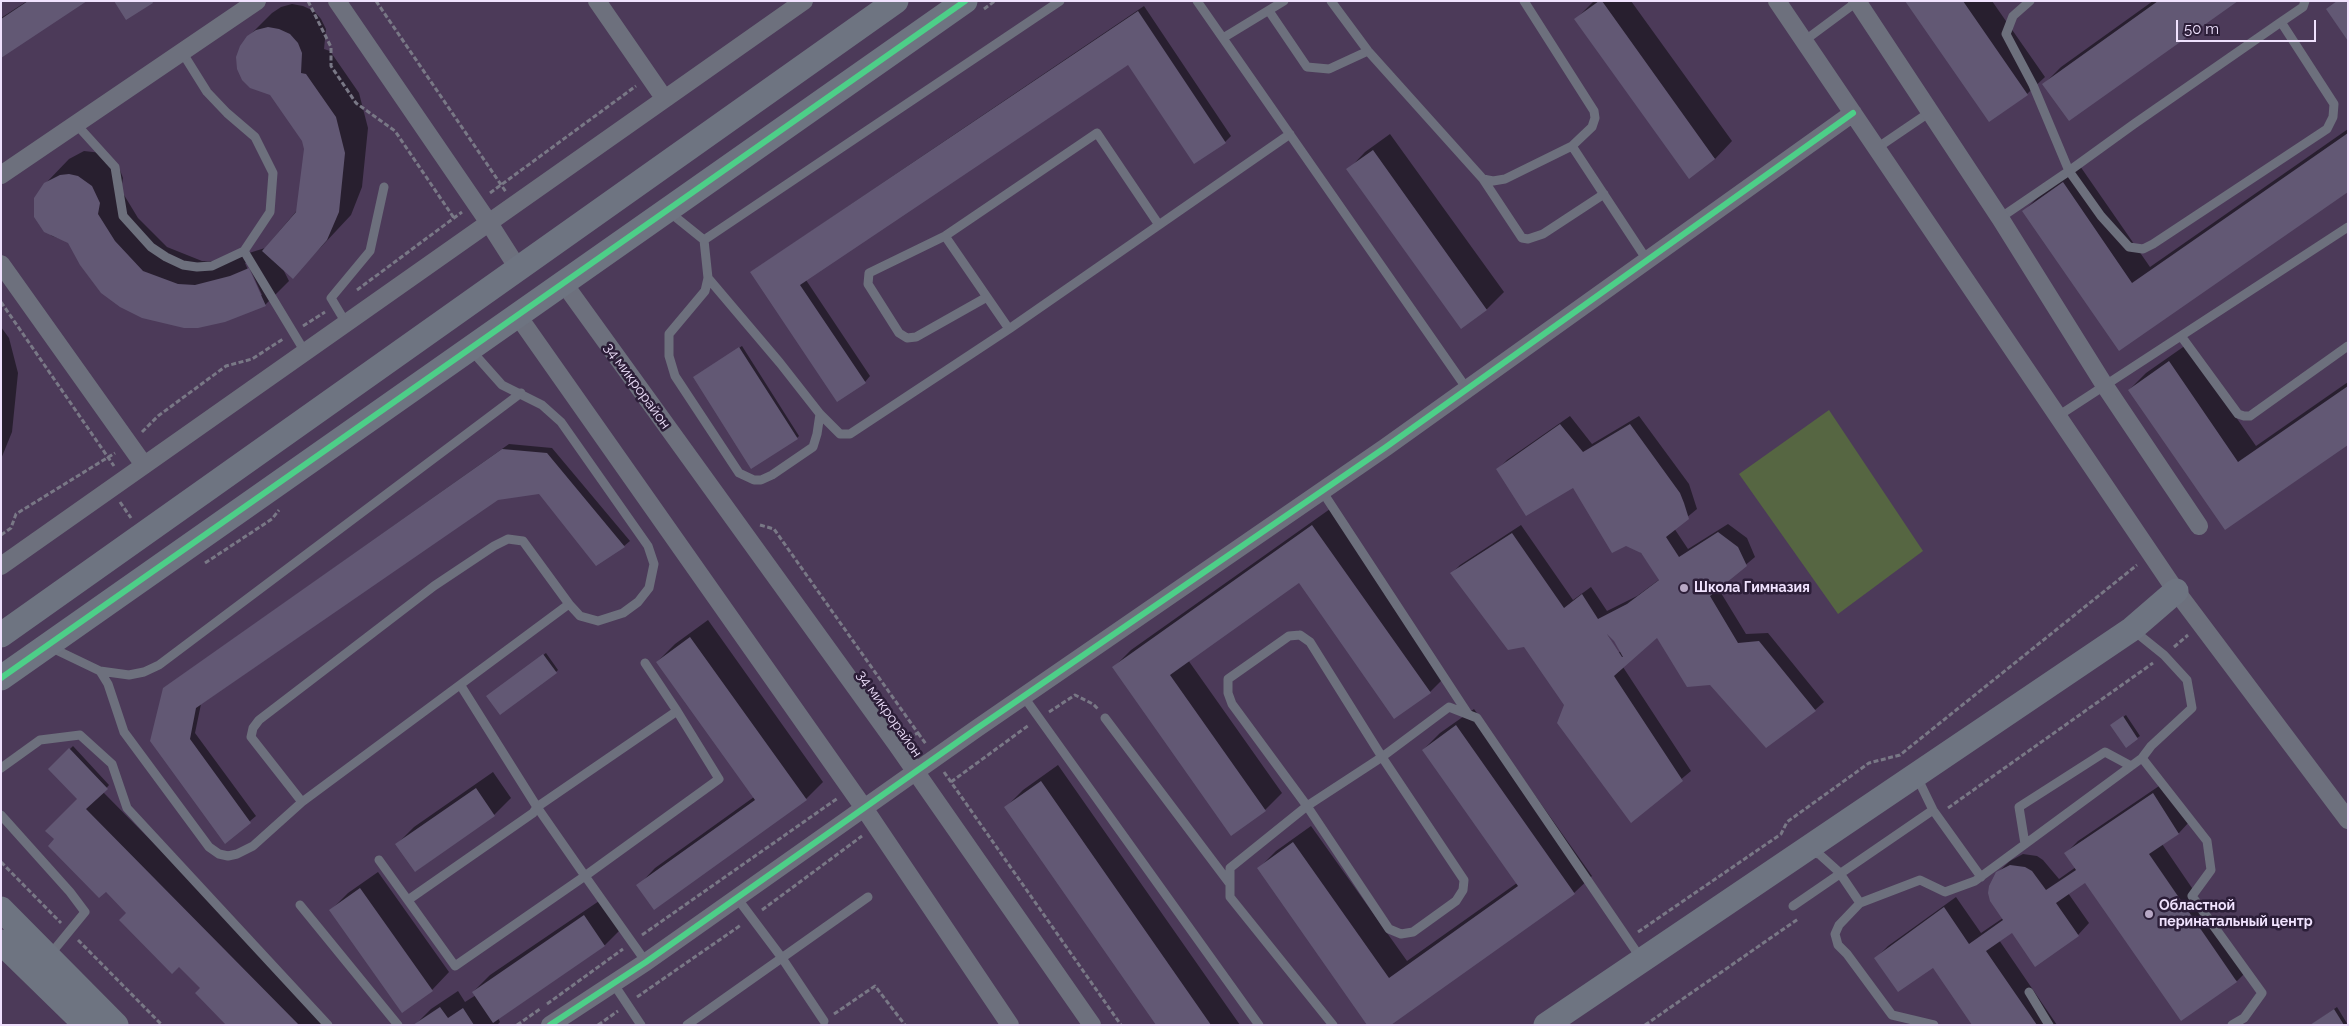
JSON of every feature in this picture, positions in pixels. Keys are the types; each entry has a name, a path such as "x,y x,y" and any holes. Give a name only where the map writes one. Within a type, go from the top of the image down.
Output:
{"street":[{"path":"1,175 256,1"},
{"path":"337,1 519,270"},
{"path":"597,1 664,98"},
{"path":"1,566 804,1"},
{"path":"1,635 519,270 896,1"},
{"path":"1,678 470,349 565,285 965,1"},
{"path":"1777,1 2176,591 2348,820"},
{"path":"1858,1 2000,218 2105,386 2199,526"},
{"path":"550,1025 646,962 864,808 1322,491 1853,112"},
{"path":"1,264 144,465"},
{"name":"34 микрорайон","path":"565,285 916,773 1092,1025"},
{"path":"518,316 851,789 1010,1025"},
{"path":"1546,1025 2132,629 2176,591"},
{"path":"1,909 116,1025"},
{"path":"1,942 86,1025"}],"lane":[{"path":"704,240 1060,1"},
{"path":"1197,1 1467,389"},
{"path":"1223,38 1284,1"},
{"path":"1332,1 1368,51 1482,180 1522,238 1528,239 1543,234 1604,194"},
{"path":"1482,180 1504,179 1572,146 1592,127 1595,118 1594,111 1524,1"},
{"path":"1804,41 1858,1"},
{"path":"2030,1 2013,16 2006,34 2033,85 2068,171 2129,248 2142,248 2154,244 2328,129 2333,116 2334,104 2281,22"},
{"path":"2000,218 2303,7 2305,1"},
{"path":"1269,11 1307,68 1329,69 1368,51"},
{"path":"76,124 115,166 123,216 151,247 183,265 197,267 212,266 244,251 270,212 273,173 255,137 227,113 207,92 182,52"},
{"path":"1877,148 1930,112"},
{"path":"987,297 916,337 907,338 899,333 868,284 869,273 945,236 1097,132 1159,225"},
{"path":"708,278 780,363 820,414 840,434 850,434 1009,329 1290,134"},
{"path":"1572,146 1647,260"},
{"path":"346,323 331,298 370,251 384,187"},
{"path":"668,211 704,240 708,278 705,291 669,334 670,356 675,376 740,473 754,480 761,480 772,475 813,448 818,434 820,414"},
{"path":"2058,416 2348,227"},
{"path":"945,236 1009,329"},
{"path":"244,251 305,352"},
{"path":"2181,336 2238,414 2244,416 2250,416 2348,346"},
{"path":"302,802 251,737 253,728 259,720 434,586 494,546 508,539 523,541 580,616 598,622 623,613 638,602 649,588 654,564 648,546 562,422 542,405 502,385 470,349"},
{"path":"48,646 100,671 129,676 159,665 521,393"},
{"path":"1322,491 1468,714"},
{"path":"100,671 108,684 124,732 210,847 219,854 228,856 253,846 302,802 570,604"},
{"path":"1934,1025 1892,1015 1847,954 1838,945 1835,934 1839,925 1860,903 1920,880 1945,892 1980,878 2142,758 2151,746 2192,708 2187,680 2164,655 2132,629"},
{"path":"1300,635 1310,642 1382,757 1464,880 1462,890 1456,901 1413,932 1401,934 1389,929 1307,806 1232,704 1228,693 1228,679 1289,636 1300,635"},
{"path":"379,860 455,966 585,876 719,779 645,663"},
{"path":"461,686 537,807 646,962"},
{"path":"1024,697 1259,1025"},
{"path":"1333,1025 1230,897 1230,868 1307,806 1382,757 1449,707 1478,718 1642,960"},
{"path":"408,900 533,813 537,807 677,711"},
{"path":"1106,718 1230,885"},
{"path":"1,768 40,740 80,735 112,764 126,808 328,1025"},
{"path":"2025,844 2020,807 2105,752 2131,766"},
{"path":"2142,758 2207,841 2211,870 2192,896 2262,993 2244,1018 2232,1025"},
{"path":"1916,775 1933,810 1980,878"},
{"path":"1793,906 1839,872 1933,810"},
{"path":"1,815 70,892 85,912 71,932 49,956"},
{"path":"1804,850 1819,854 1839,872 1860,903"},
{"path":"687,1025 868,897"},
{"path":"737,898 782,958 824,1021"},
{"path":"300,905 398,1025"},
{"path":"613,983 642,1025"},
{"path":"2029,992 2049,1025"}],"path":[{"path":"308,1 331,47 331,66 351,96 356,103 395,131 454,218"},
{"path":"376,1 515,204"},
{"path":"1,302 117,485 143,535"},
{"path":"732,518 774,528 918,733 896,745"},
{"path":"1628,939 1781,834 1787,822 1869,763 1900,755 2151,554"},
{"path":"950,782 1075,694 1093,704 1106,718"},
{"path":"946,776 1121,1025"},
{"path":"517,1025 851,789"},
{"path":"598,1025 752,918 876,826"},
{"path":"1,862 162,1025"},
{"path":"824,1021 875,986 905,1025"}],"green space":[{"path":"1829,410 1923,551 1838,614 1739,474"}],"building":[{"path":"28,1 87,1 1,58 1,19"},
{"path":"114,1 152,1 153,3 126,20"},
{"path":"1599,1 1602,1 1715,159 1689,179 1574,19"},
{"path":"1905,1 1963,1 2028,95 1989,122"},
{"path":"2158,1 2238,1 2069,121 2042,84"},
{"path":"2337,1 2348,1 2348,41 2326,9"},
{"path":"1138,11 1226,143 1194,164 1128,65 800,285 866,383 837,402 750,272"},
{"path":"268,27 290,34 298,43 302,53 301,73 306,74 336,117 345,153 339,212 327,240 293,279 262,251 296,212 304,149 302,141 270,95 250,88 242,80 237,69 236,57 240,46 247,36 256,30"},
{"path":"2348,133 2348,192 2119,351 2022,211 2063,182 2132,283"},
{"path":"1373,150 1487,310 1461,329 1346,169"},
{"path":"60,175 78,176 92,186 100,203 98,214 115,241 143,271 178,284 195,285 230,276 249,268 266,306 225,322 198,328 184,328 142,318 120,307 101,293 80,265 68,243 44,232 34,217 34,198 44,183"},
{"path":"739,347 798,439 751,469 693,377"},
{"path":"2169,361 2238,462 2348,386 2348,445 2225,530 2128,390"},
{"path":"1560,424 1583,452 1630,424 1680,493 1684,503 1689,519 1666,537 1679,557 1718,532 1738,547 1747,566 1710,596 1738,643 1759,641 1816,711 1766,748 1710,685 1687,687 1657,638 1614,676 1683,781 1631,823 1557,723 1564,705 1524,647 1508,650 1450,573 1512,533 1564,608 1582,594 1598,619 1627,604 1659,580 1641,553 1626,546 1612,553 1573,488 1526,516 1496,469","holes":["1607,634 1614,641 1623,657"]},
{"path":"502,449 547,453 625,547 596,566 539,494 498,500 196,708 190,739 251,823 225,844 150,741 163,688"},
{"path":"1312,525 1431,693 1394,719 1299,583 1170,675 1266,811 1231,836 1112,667"},
{"path":"690,637 807,800 654,910 636,885 755,800 656,662"},
{"path":"543,654 557,673 500,715 486,696"},
{"path":"2123,716 2138,739 2126,748 2110,725"},
{"path":"1456,725 1575,894 1391,1025 1367,1025 1257,868 1293,842 1389,978 1518,886 1422,750"},
{"path":"69,748 108,789 86,809 299,1025 226,1025 195,993 200,988 179,967 172,974 119,920 126,913 106,892 99,898 48,846 54,839 45,831 77,799 48,769"},
{"path":"1041,781 1211,1025 1156,1025 1004,807"},
{"path":"476,788 495,816 415,872 395,844"},
{"name":"Областной перинатальный центр","path":"2153,793 2179,834 2149,854 2237,982 2181,1021 2085,883 2056,903 2079,936 2035,967 2012,933 1986,951 2037,1025 1972,1025 1933,968 1898,992 1874,958 1944,907 1969,944 2003,920 1990,901 1988,893 1989,886 1996,872 2010,865 2025,867 2032,871 2046,890 2076,870 2064,853"},
{"path":"360,888 433,991 402,1013 329,910"},
{"path":"584,915 605,946 493,1023 472,992"},
{"path":"440,1007 448,1018 463,1008 474,1025 413,1025"},
{"path":"2334,1009 2344,1025 2310,1025"}],"cycle path":[{"path":"1,678 965,1"},
{"path":"550,1025 646,962 976,729 1386,447 1853,113"}],"place":[{"name":"Школа Гимназия","path":"1684,588"},
{"name":"Областной перинатальный центр","path":"2149,914"}]}
